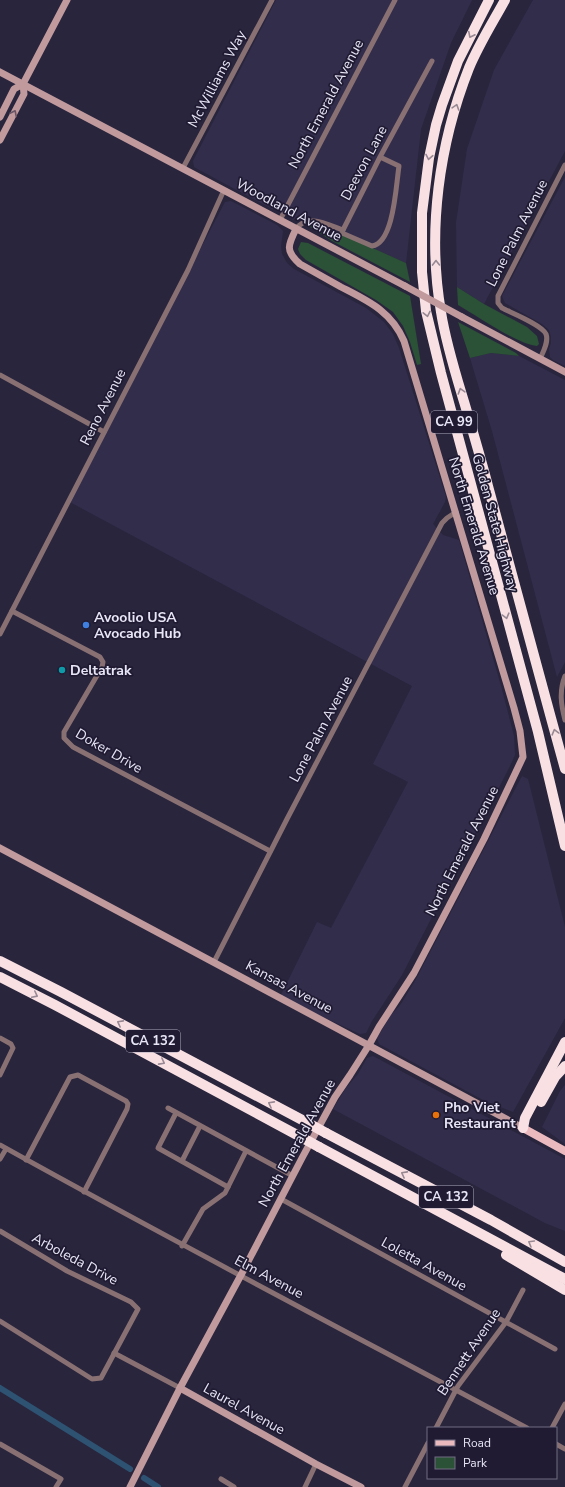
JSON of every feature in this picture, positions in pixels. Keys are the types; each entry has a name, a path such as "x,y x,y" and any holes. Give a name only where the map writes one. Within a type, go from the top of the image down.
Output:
{"highway":[{"name":"Golden State Highway","path":"489,0 458,61 436,125 429,158 422,214 422,272 426,311 439,365 538,732 565,846"},
{"name":"Golden State Highway","path":"505,0 470,66 449,133 438,191 435,224 436,276 441,314 455,370 565,770"},
{"name":"CA 132","path":"0,960 491,1220 565,1262"},
{"name":"CA 132","path":"0,977 389,1185 565,1290"},
{"path":"522,1128 525,1118 565,1042"},
{"path":"522,1128 530,1121 556,1077 565,1066"},
{"path":"389,1185 565,1279"}],"main road":[{"name":"Kansas Avenue","path":"522,1128 565,1151"}],"street":[{"path":"0,140 24,94 23,84 66,0"},
{"name":"McWilliams Way","path":"183,168 272,0"},
{"name":"North Emerald Avenue","path":"280,220 395,0"},
{"name":"Deevon Lane","path":"343,230 380,157 432,61"},
{"name":"Woodland Avenue","path":"0,72 565,372"},
{"path":"0,117 14,89 23,84"},
{"path":"296,229 301,223 311,220 343,230 342,233 372,246 378,244 392,217 399,166 380,157"},
{"name":"Lone Palm Avenue","path":"540,359 547,343 546,334 540,328 502,308 498,303 498,296 565,165"},
{"name":"Reno Avenue","path":"0,634 188,270 224,190"},
{"name":"North Emerald Avenue","path":"130,1487 180,1388 335,1097 414,973 470,866 523,757 520,731 456,512 401,335 388,316 376,306 300,264 292,257 289,242 296,229"},
{"path":"0,375 104,432"},
{"name":"Lone Palm Avenue","path":"214,962 442,524 446,518 456,512"},
{"name":"Doker Drive","path":"12,612 100,657 103,662 102,667 64,732 64,738 73,747 270,852"},
{"path":"565,676 561,691 561,701 565,720"},
{"name":"Kansas Avenue","path":"0,848 522,1128"},
{"path":"0,1038 11,1044 13,1048 11,1055 0,1075"},
{"path":"26,1160 70,1077 78,1075 126,1101 128,1104 127,1109 84,1192"},
{"path":"168,1108 293,1176"},
{"path":"176,1113 158,1148 228,1186"},
{"path":"182,1161 200,1126"},
{"name":"Elm Avenue","path":"0,1145 182,1246 241,1275 525,1427"},
{"path":"0,1159 6,1148"},
{"path":"182,1246 203,1209 221,1196 228,1186 246,1151"},
{"name":"Loletta Avenue","path":"281,1199 555,1349"},
{"name":"Arboleda Drive","path":"0,1231 67,1271 131,1302 138,1309 114,1353"},
{"name":"Bennett Avenue","path":"437,1427 461,1381 506,1322 523,1290"},
{"path":"0,1322 92,1379 101,1378 114,1353"},
{"name":"Laurel Avenue","path":"114,1353 316,1464 361,1487"},
{"path":"553,1427 565,1404"},
{"path":"0,1444 61,1479 56,1487"},
{"path":"405,1487 427,1445"},
{"path":"305,1487 316,1464"},
{"path":"221,1478 234,1487"}],"shaded area":[{"path":"276,0 472,0 451,43 421,129 406,263 335,231 308,223 297,217 293,220 290,217 290,213 279,207 272,209 194,167 193,161"},
{"path":"533,0 565,0 565,151 484,304 457,287 456,223 467,149 494,70"},
{"path":"565,177 565,366 550,357 549,349 551,337 549,330 542,324 505,303 502,296"},
{"path":"231,201 277,225 283,231 281,246 282,254 287,263 294,269 366,308 384,322 393,334 399,348 446,497 445,502 433,524 443,535 459,540 514,736 515,755 509,768 402,975 372,1021 366,1033 360,1034 280,997 317,922 331,928 408,782 373,764 412,686 68,501 225,202"},
{"path":"491,353 519,356 565,380 565,662 557,677 492,431 470,358"},
{"path":"522,776 528,779 565,927 565,1018 513,1112 485,1101 379,1044 377,1038 415,981"},
{"path":"373,1056 565,1159 565,1231 545,1223 333,1109 346,1088 358,1074 367,1058"},
{"path":"565,1085 565,1144 542,1127 560,1091"}],"green space":[{"path":"308,223 335,231 406,263 410,282 332,241 307,225"},
{"path":"301,242 308,243 410,296 421,364 417,365 403,326 393,312 376,300 306,260 300,254 298,249"},
{"path":"457,287 484,304 527,327 537,336 539,344 537,346 529,344 508,335 458,305"},
{"path":"458,322 519,356 491,353 470,358"}],"waterway":[{"path":"0,1388 130,1469"},
{"path":"144,1478 158,1487"}],"place":[{"name":"Avoolio USA Avocado Hub","path":"86,625"},
{"name":"Deltatrak","path":"62,670"},
{"name":"Pho Viet Restaurant","path":"436,1115"}]}
